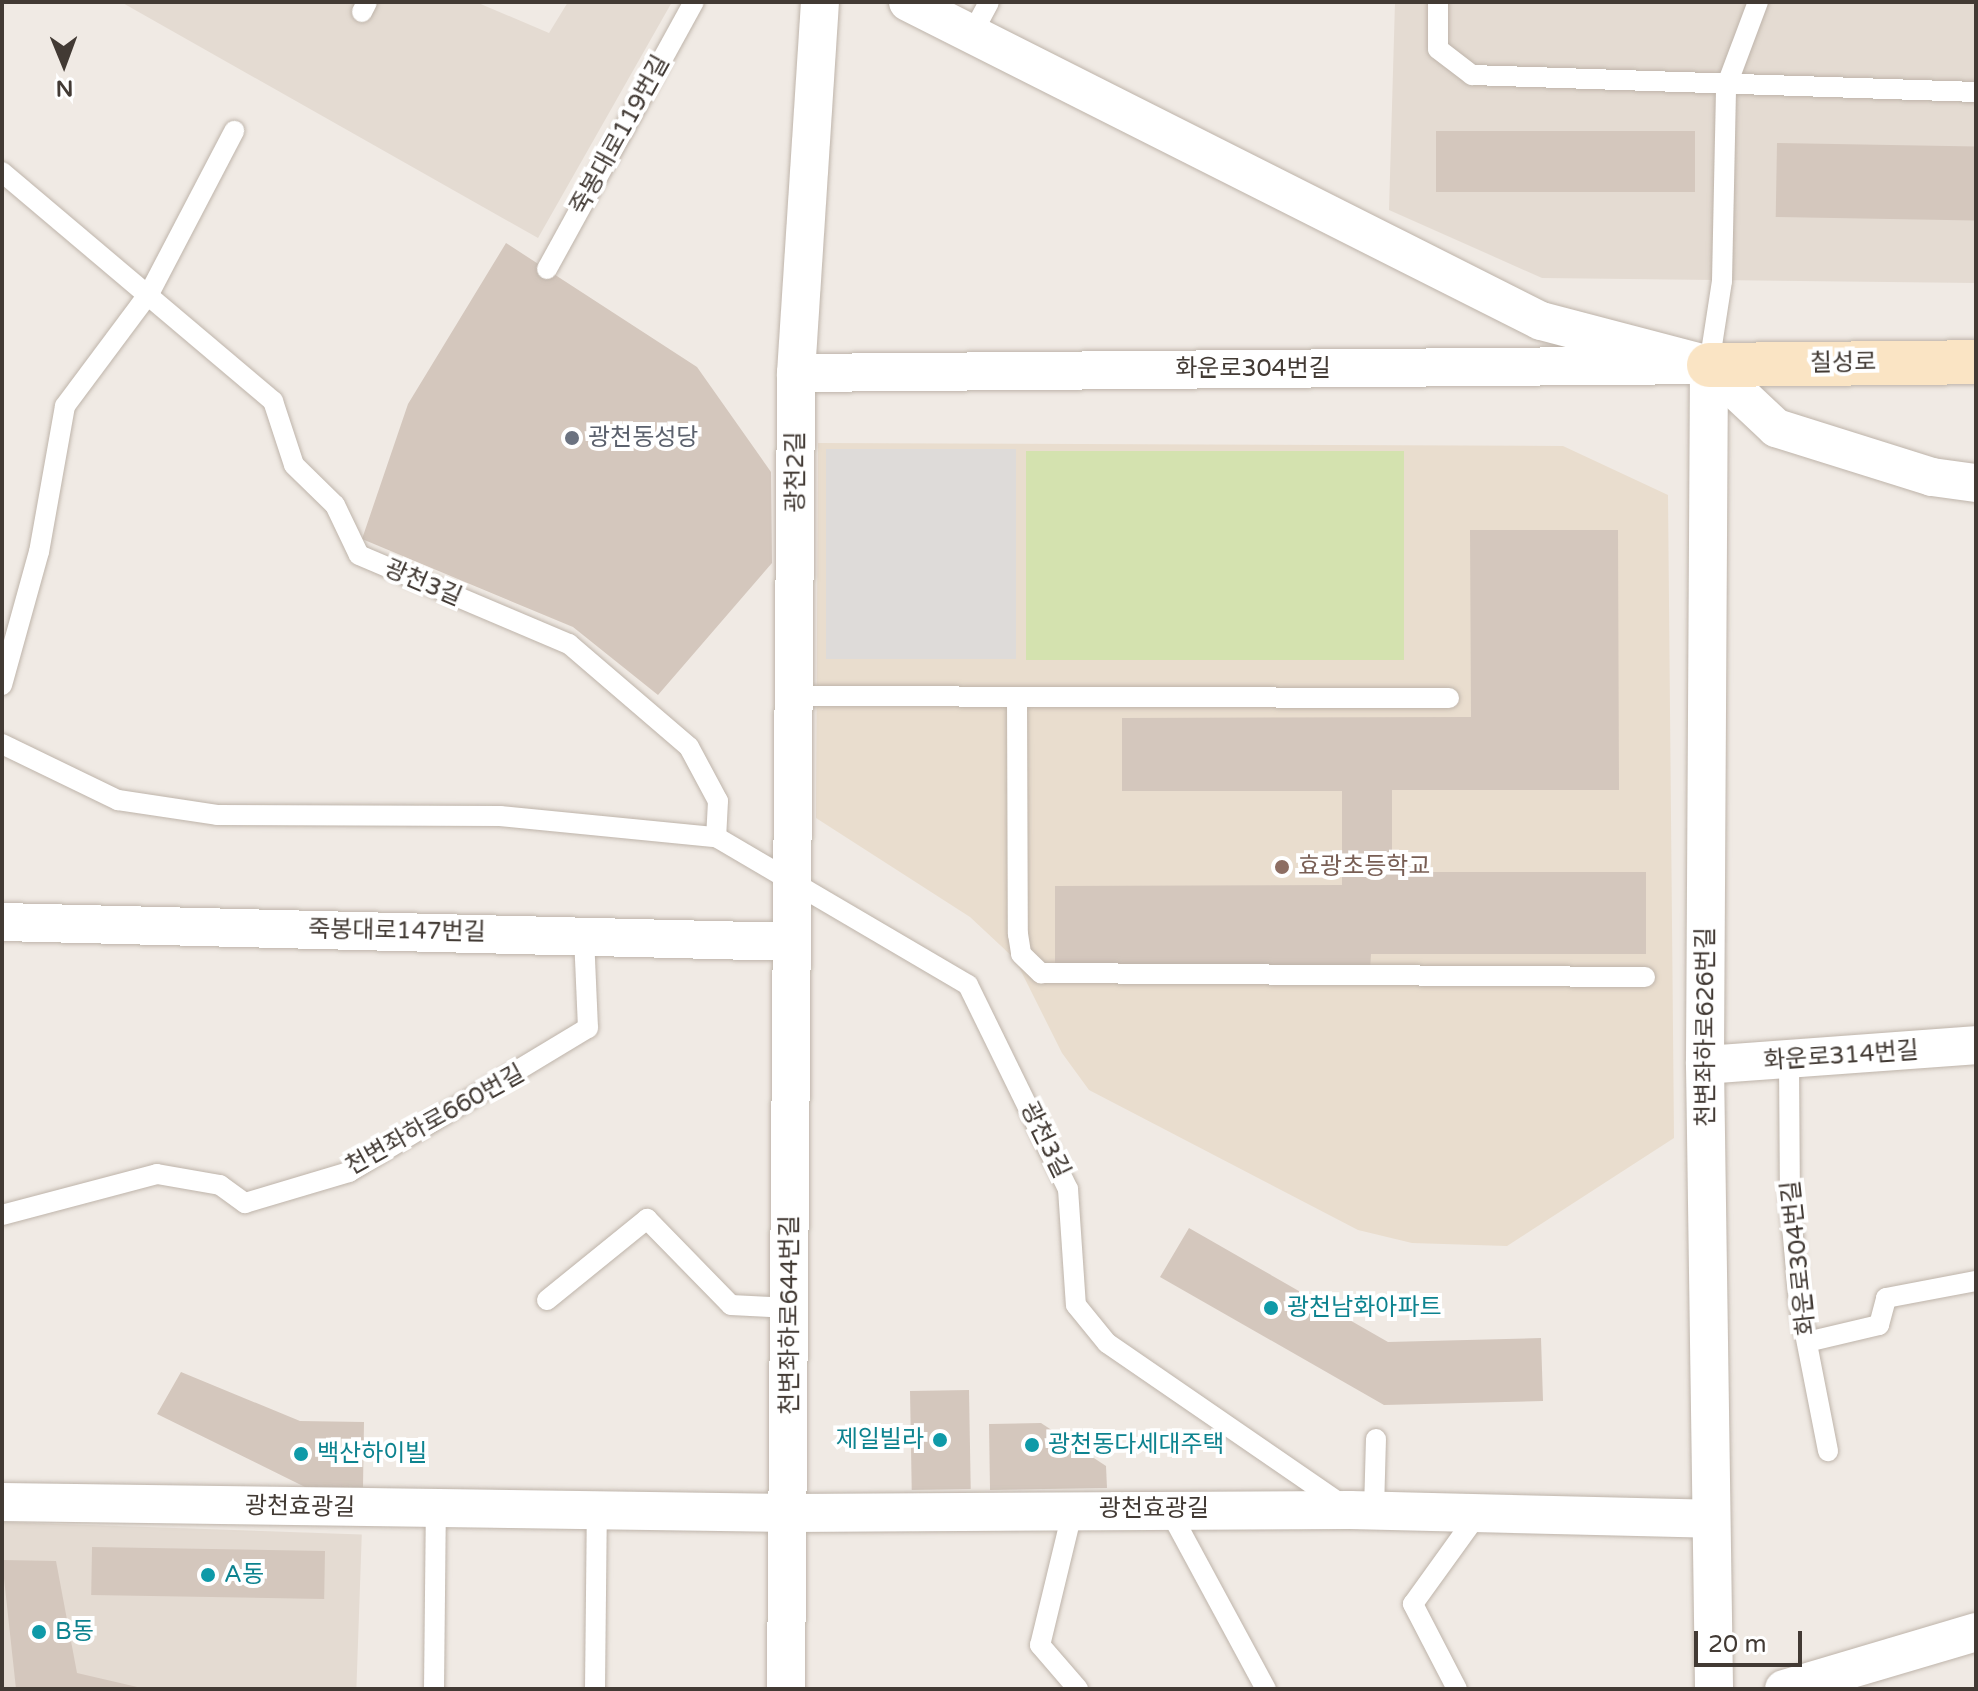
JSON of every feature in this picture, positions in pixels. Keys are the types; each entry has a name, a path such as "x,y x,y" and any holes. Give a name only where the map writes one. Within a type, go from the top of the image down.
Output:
{"street":[{"name":"광천2길","path":"792,942 796,373 820,2"},
{"path":"908,2 980,18 1541,321 1709,365 1776,428 1932,477 1976,483"},
{"name":"칠성로","path":"1709,365 1976,362"},
{"name":"화운로304번길","path":"796,373 1709,365"},
{"name":"천변좌하로626번길","path":"1709,365 1705,1065 1714,1689"},
{"name":"죽봉대로147번길","path":"2,922 792,942"},
{"name":"천변좌하로644번길","path":"786,1689 790,1513 792,942"},
{"name":"화운로314번길","path":"1705,1065 1789,1062 1976,1045"},
{"name":"광천효광길","path":"2,1502 790,1513 1168,1508 1710,1519"},
{"path":"1784,1689 1976,1632"}],"lane":[{"name":"죽봉대로119번길","path":"547,269 694,2"},
{"path":"1438,2 1438,49 1472,75 1726,87 1976,92"},
{"path":"1709,365 1722,281 1726,87 1758,2"},
{"path":"2,685 39,552 65,406 150,292 234,131"},
{"name":"광천3길","path":"2,172 150,292 273,401 294,465 335,505 359,555 569,644 662,720 689,747 718,801 716,837"},
{"path":"795,696 1449,698"},
{"path":"1017,697 1018,934 1021,954 1041,973 1645,977"},
{"name":"광천3길","path":"2,744 118,800 217,815 500,816 716,837 793,877 968,985 1068,1189 1076,1305 1107,1343 1362,1510"},
{"name":"천변좌하로660번길","path":"2,1215 157,1174 220,1185 245,1203 349,1172 588,1028 584,935"},
{"name":"화운로304번길","path":"1789,1062 1790,1204 1807,1342 1828,1451"},
{"path":"547,1300 647,1219 731,1305 790,1308"},
{"path":"1807,1342 1879,1325 1886,1298 1976,1281"},
{"path":"1362,1510 1376,1439"},
{"path":"1168,1508 1266,1689"},
{"path":"434,1689 436,1509"},
{"path":"1073,1509 1040,1645 1078,1689"},
{"path":"595,1689 597,1511"},
{"path":"1457,1689 1413,1604 1478,1514"}],"shaded area":[{"path":"121,2 476,2 549,33 568,2 672,2 538,238"},
{"path":"1395,2 1976,2 1976,283 1542,278 1389,210"},
{"name":"효광초등학교","path":"818,443 1563,446 1668,495 1674,1138 1507,1246 1412,1243 1358,1230 1089,1090 1062,1053 1015,959 970,917 816,818"},
{"path":"826,449 1016,449 1016,659 826,659"},
{"path":"2,1522 362,1535 356,1689 2,1689"}],"green space":[{"path":"1026,451 1404,451 1404,660 1026,660"}],"building":[{"path":"1436,131 1695,131 1695,192 1436,192"},
{"path":"1777,143 1976,146 1975,220 1776,217"},
{"name":"광천동성당","path":"506,243 697,367 771,472 772,563 658,695 573,627 362,539 408,404"},
{"path":"1470,530 1618,530 1619,790 1392,790 1392,872 1646,872 1646,954 1371,954 1370,970 1055,971 1055,886 1342,885 1342,791 1122,791 1122,718 1471,717"},
{"name":"광천남화아파트","path":"1189,1228 1388,1342 1541,1338 1543,1401 1384,1405 1160,1277"},
{"name":"백산하이빌","path":"181,1372 300,1421 364,1422 363,1487 305,1487 157,1414"},
{"name":"제일빌라","path":"969,1390 971,1489 912,1490 910,1391"},
{"name":"광천동다세대주택","path":"1041,1423 1106,1466 1107,1488 990,1490 989,1424"},
{"name":"A동","path":"92,1547 325,1551 324,1599 91,1595"},
{"name":"B동","path":"2,1560 56,1561 77,1673 146,1689 16,1689"}],"place":[{"name":"광천동성당","path":"572,438"},
{"name":"효광초등학교","path":"1282,867"},
{"name":"광천남화아파트","path":"1271,1308"},
{"name":"제일빌라","path":"940,1440"},
{"name":"광천동다세대주택","path":"1032,1445"},
{"name":"백산하이빌","path":"301,1454"},
{"name":"A동","path":"208,1575"},
{"name":"B동","path":"39,1632"}]}
